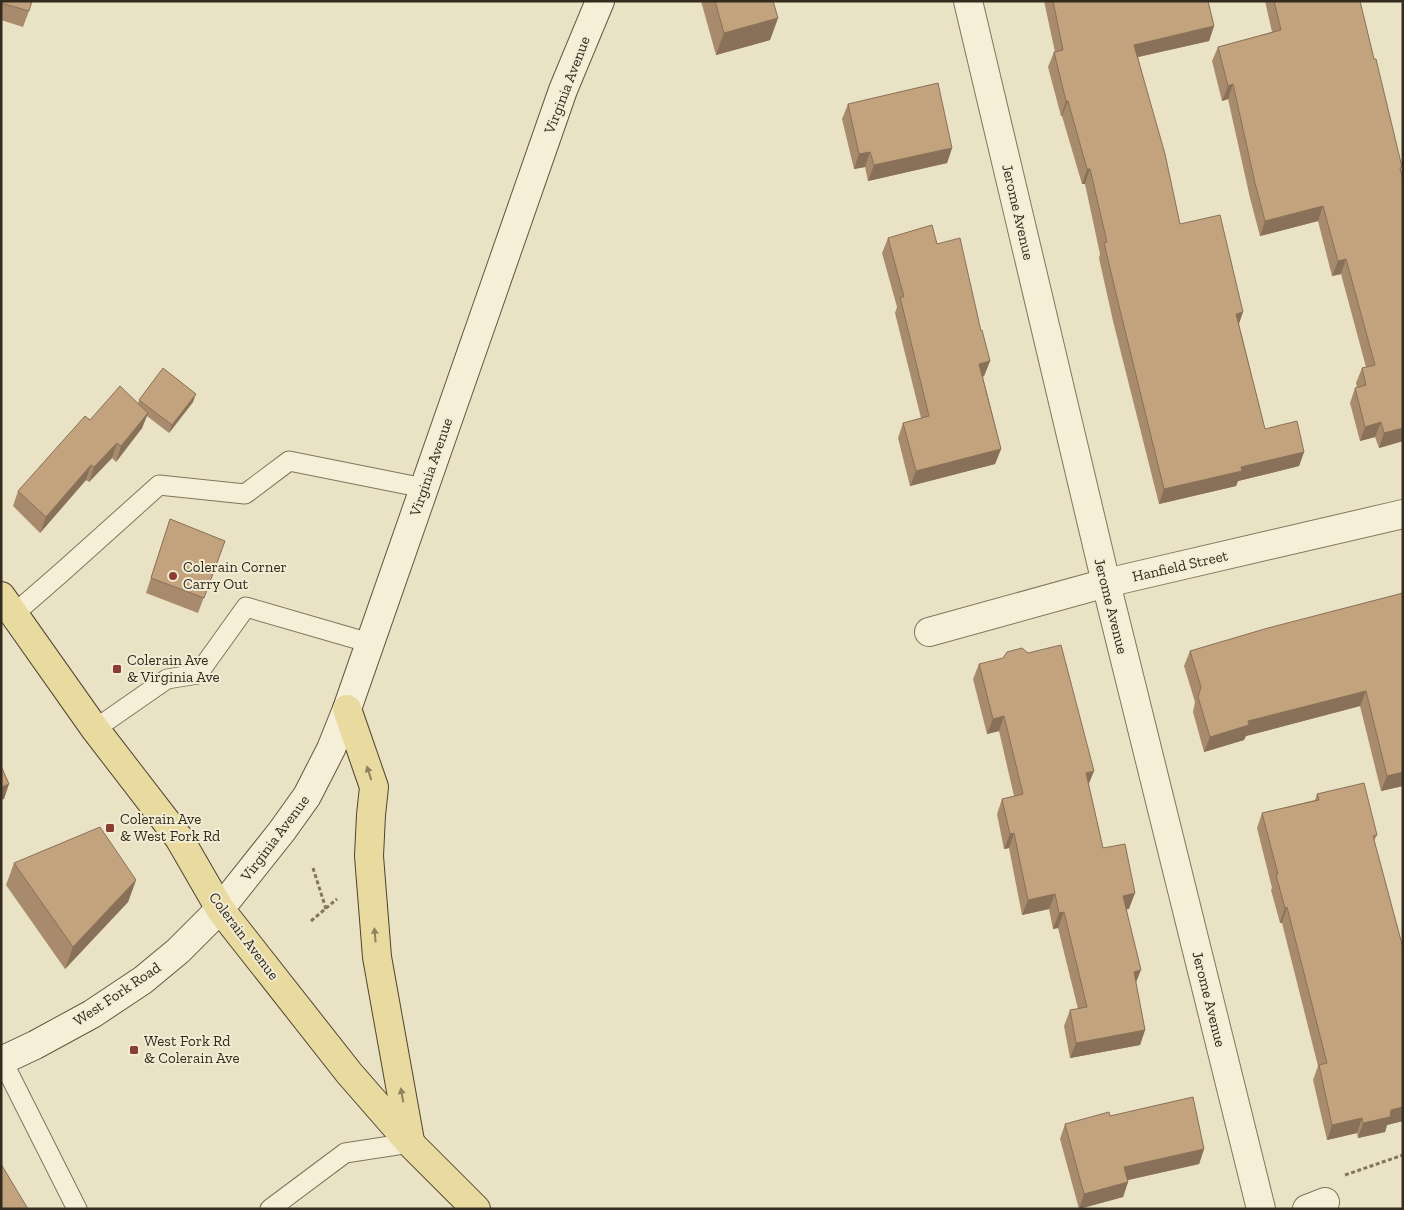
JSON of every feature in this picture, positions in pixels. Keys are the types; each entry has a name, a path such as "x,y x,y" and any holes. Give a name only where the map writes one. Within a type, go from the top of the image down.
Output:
{"main road":[{"name":"Colerain Avenue","path":"8,605 94,728 179,838 220,910 349,1072 410,1143 476,1209"},
{"path":"347,709 374,787 369,856 377,957 410,1143"}],"street":[{"name":"Virginia Avenue","path":"220,910 307,796 331,749 347,709 563,90 600,1"},
{"name":"Jerome Avenue","path":"968,1 1106,584 1262,1209"},
{"name":"Hanfield Street","path":"929,632 1106,584 1403,514"},
{"name":"West Fork Road","path":"2,1060 36,1045 92,1014 143,980 178,952 220,910"}],"lane":[{"path":"8,605 159,486 244,494 289,461 424,488"},
{"path":"94,728 167,679 198,674 246,607 370,643"},
{"path":"2,1060 77,1209"},
{"path":"270,1209 345,1153 410,1143"}],"path":[{"path":"313,868 326,908"},
{"path":"310,921 338,898"},
{"path":"1341,1176 1403,1155"}],"building":[{"path":"1,1 32,1 29,11 1,3"},
{"path":"715,1 773,1 778,18 724,33"},
{"path":"1053,1 1208,1 1214,26 1134,45 1165,154 1180,224 1220,215 1243,312 1236,314 1265,429 1297,421 1304,452 1241,467 1242,471 1164,489 1104,243 1107,242 1090,169 1087,169 1068,101 1066,101 1054,52 1063,50"},
{"path":"1274,1 1360,1 1402,167 1400,168 1403,180 1403,428 1384,433 1381,422 1365,427 1355,388 1366,385 1362,368 1375,365 1346,259 1338,261 1323,206 1265,221 1233,84 1228,86 1218,47 1281,30"},
{"path":"938,83 952,148 874,165 870,152 859,154 848,104"},
{"path":"932,225 937,244 960,238 981,331 990,361 979,364 1001,449 916,471 903,423 929,416 900,297 904,297 888,238"},
{"path":"163,368 196,394 172,425 139,400"},
{"path":"120,386 148,413 121,446 117,443 94,467 91,465 46,517 18,491 85,416 90,420"},
{"path":"170,519 225,541 204,598 151,578"},
{"path":"1403,593 1403,772 1387,776 1366,691 1248,721 1249,725 1210,737 1198,697 1201,687 1190,651 1268,628"},
{"path":"1061,645 1094,771 1086,773 1103,848 1125,844 1135,893 1123,896 1141,970 1134,972 1145,1030 1076,1043 1070,1010 1087,1007 1064,912 1059,913 1055,894 1028,900 1014,833 1010,834 1002,799 1023,794 1004,716 993,719 979,664 1003,658 1007,652 1022,648 1028,653"},
{"path":"1,766 9,784 1,787"},
{"path":"1364,783 1377,835 1373,836 1403,948 1403,1107 1391,1110 1390,1117 1363,1123 1362,1118 1332,1125 1319,1065 1327,1063 1287,907 1285,908 1276,875 1278,874 1262,813 1319,800 1317,794"},
{"path":"100,827 136,880 73,947 14,863"},
{"path":"1193,1097 1204,1149 1124,1167 1128,1182 1084,1194 1065,1124 1109,1112 1110,1116"},
{"path":"1,1164 28,1209 1,1209"}],"place":[{"name":"Colerain Corner Carry Out","path":"173,576"},
{"name":"Colerain Ave & Virginia Ave","path":"117,669"},
{"name":"Colerain Ave & West Fork Rd","path":"110,828"},
{"name":"West Fork Rd & Colerain Ave","path":"134,1050"}]}
